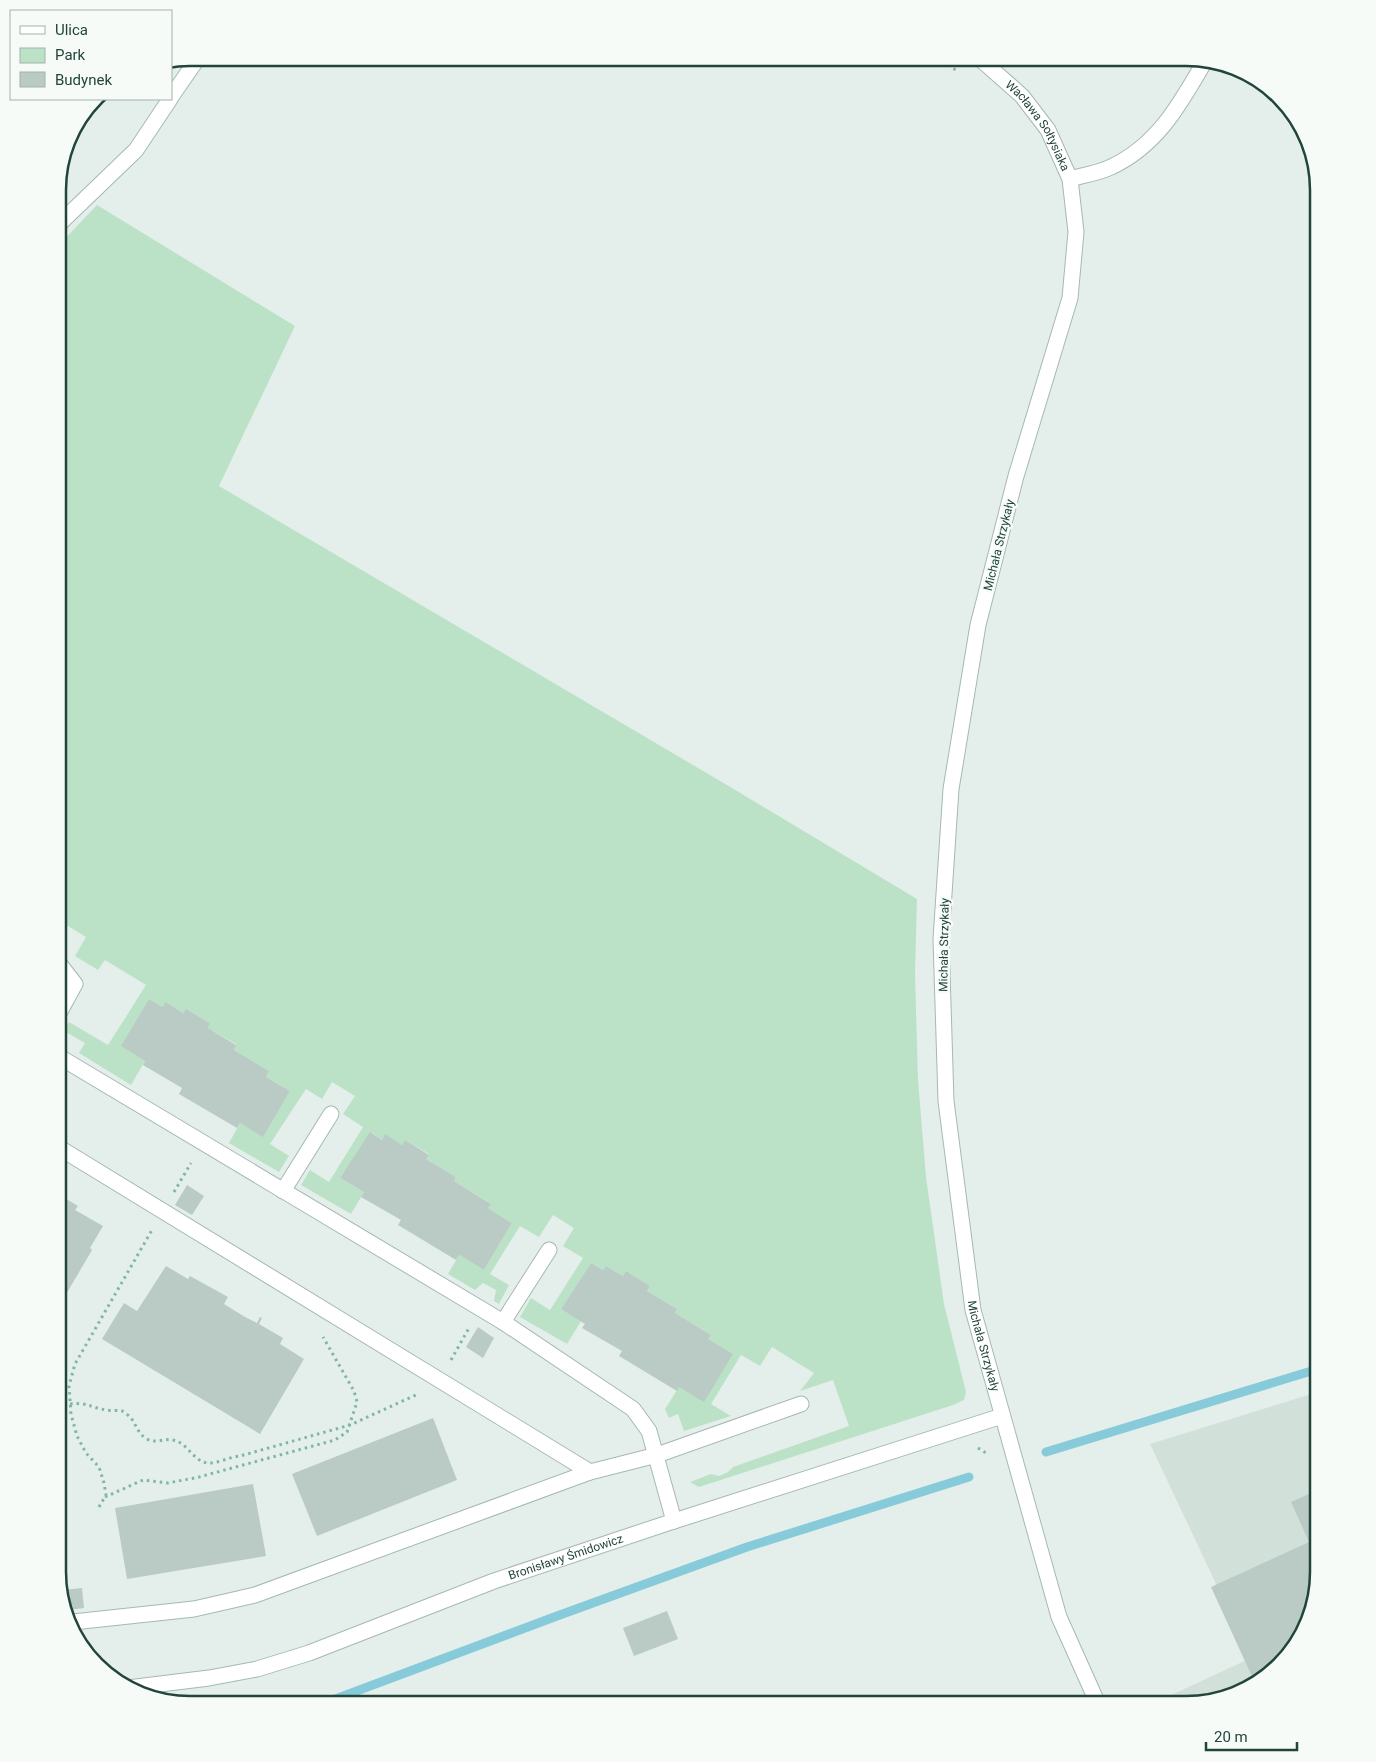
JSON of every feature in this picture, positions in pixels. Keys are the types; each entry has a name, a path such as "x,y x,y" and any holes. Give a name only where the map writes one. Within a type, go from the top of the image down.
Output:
{"street":[{"path":"172,97 192,67"},
{"name":"Wacława Sołtysiaka","path":"989,67 1022,96 1048,130 1070,179"},
{"path":"1070,179 1110,168 1138,152 1171,117 1200,68"},
{"path":"67,216 136,150 170,100"},
{"name":"Michała Strzykały","path":"1070,179 1076,232 1070,298 1016,476 978,625 951,789 941,939 946,1102 974,1310 1059,1617 1094,1696"},
{"path":"66,973 75,984 66,1000"},
{"path":"66,1061 503,1322 633,1409 649,1431 674,1521"},
{"path":"283,1192 331,1114"},
{"path":"66,1152 590,1472"},
{"path":"503,1322 549,1250"},
{"path":"77,1622 194,1609 255,1595 590,1472 656,1455 801,1404"},
{"name":"Bronisławy Śmidowicz","path":"143,1686 208,1678 257,1669 309,1652 494,1581 1002,1416"}],"path":[{"path":"99,1507 106,1495 104,1483 99,1467 86,1453 76,1436 71,1414 69,1386 75,1364 203,1143"},
{"path":"70,1404 83,1402 106,1410 122,1411 132,1419 139,1433 148,1440 159,1442 172,1439 184,1445 195,1458 208,1463 221,1461 350,1425 432,1387 439,1380 481,1309"},
{"path":"105,1498 143,1480 168,1483 199,1477 335,1440 347,1432 357,1402 354,1391 320,1332"}],"shaded area":[{"path":"1310,1394 1310,1571 1306,1604 1293,1634 1267,1665 1240,1683 1218,1692 1202,1695 1169,1696 1251,1658 1150,1444"}],"green space":[{"path":"97,205 295,326 219,486 917,899 915,973 918,1080 926,1177 944,1304 966,1392 964,1400 699,1487 690,1482 711,1474 719,1476 728,1472 733,1467 849,1426 833,1380 800,1391 814,1373 772,1347 760,1366 741,1355 711,1404 731,1416 684,1431 678,1414 669,1418 665,1409 679,1387 704,1401 732,1354 708,1339 711,1335 675,1313 677,1309 647,1291 650,1286 626,1271 623,1276 606,1266 603,1270 591,1263 561,1309 581,1321 567,1344 520,1317 531,1298 550,1310 583,1258 563,1246 574,1228 553,1215 539,1237 520,1226 490,1274 509,1285 499,1304 494,1301 496,1290 483,1283 475,1290 448,1274 459,1255 484,1270 512,1223 488,1208 490,1203 454,1181 456,1177 426,1159 429,1154 405,1140 402,1145 385,1135 382,1140 372,1133 340,1178 364,1192 351,1214 301,1185 310,1170 329,1182 363,1127 343,1114 355,1096 332,1082 322,1099 306,1089 270,1144 289,1156 279,1172 229,1143 240,1123 263,1136 290,1091 266,1077 269,1071 234,1050 236,1044 208,1028 210,1023 186,1009 183,1013 165,1003 163,1007 149,999 122,1046 145,1061 131,1085 79,1053 85,1043 66,1032 69,1022 108,1045 146,985 105,960 98,970 75,956 86,937 66,925 67,237"}],"building":[{"path":"149,999 163,1007 165,1002 183,1013 186,1009 210,1023 208,1028 236,1045 234,1050 269,1071 266,1077 290,1091 263,1137 240,1123 237,1128 179,1094 182,1088 143,1065 145,1061 121,1046"},
{"path":"370,1132 382,1140 385,1134 402,1145 405,1140 429,1155 426,1159 456,1177 454,1181 491,1204 488,1208 512,1223 484,1270 459,1255 456,1260 398,1225 401,1220 361,1197 364,1192 340,1178"},
{"path":"187,1185 204,1196 192,1215 175,1205"},
{"path":"66,1199 78,1206 75,1210 103,1226 90,1248 92,1250 66,1294"},
{"path":"591,1263 603,1270 606,1266 623,1276 626,1271 650,1286 647,1291 677,1309 675,1313 711,1335 708,1339 733,1354 704,1402 679,1387 677,1391 619,1356 622,1351 582,1328 585,1324 561,1309"},
{"path":"166,1266 188,1279 190,1276 228,1297 224,1304 245,1317 257,1323 260,1317 262,1318 259,1324 283,1338 280,1344 304,1359 260,1434 102,1339 124,1303 137,1311"},
{"path":"478,1327 494,1338 483,1358 466,1347"},
{"path":"433,1418 457,1480 317,1536 292,1474"},
{"path":"253,1484 266,1556 127,1579 115,1508"},
{"path":"1310,1494 1310,1571 1306,1604 1293,1634 1284,1647 1267,1665 1252,1676 1211,1587 1309,1542 1291,1502"},
{"path":"82,1588 84,1608 72,1610 67,1590"},
{"path":"667,1611 678,1639 634,1656 623,1628"}],"waterway":[{"path":"1046,1452 1310,1371"},
{"path":"343,1696 747,1547 969,1477"}]}
